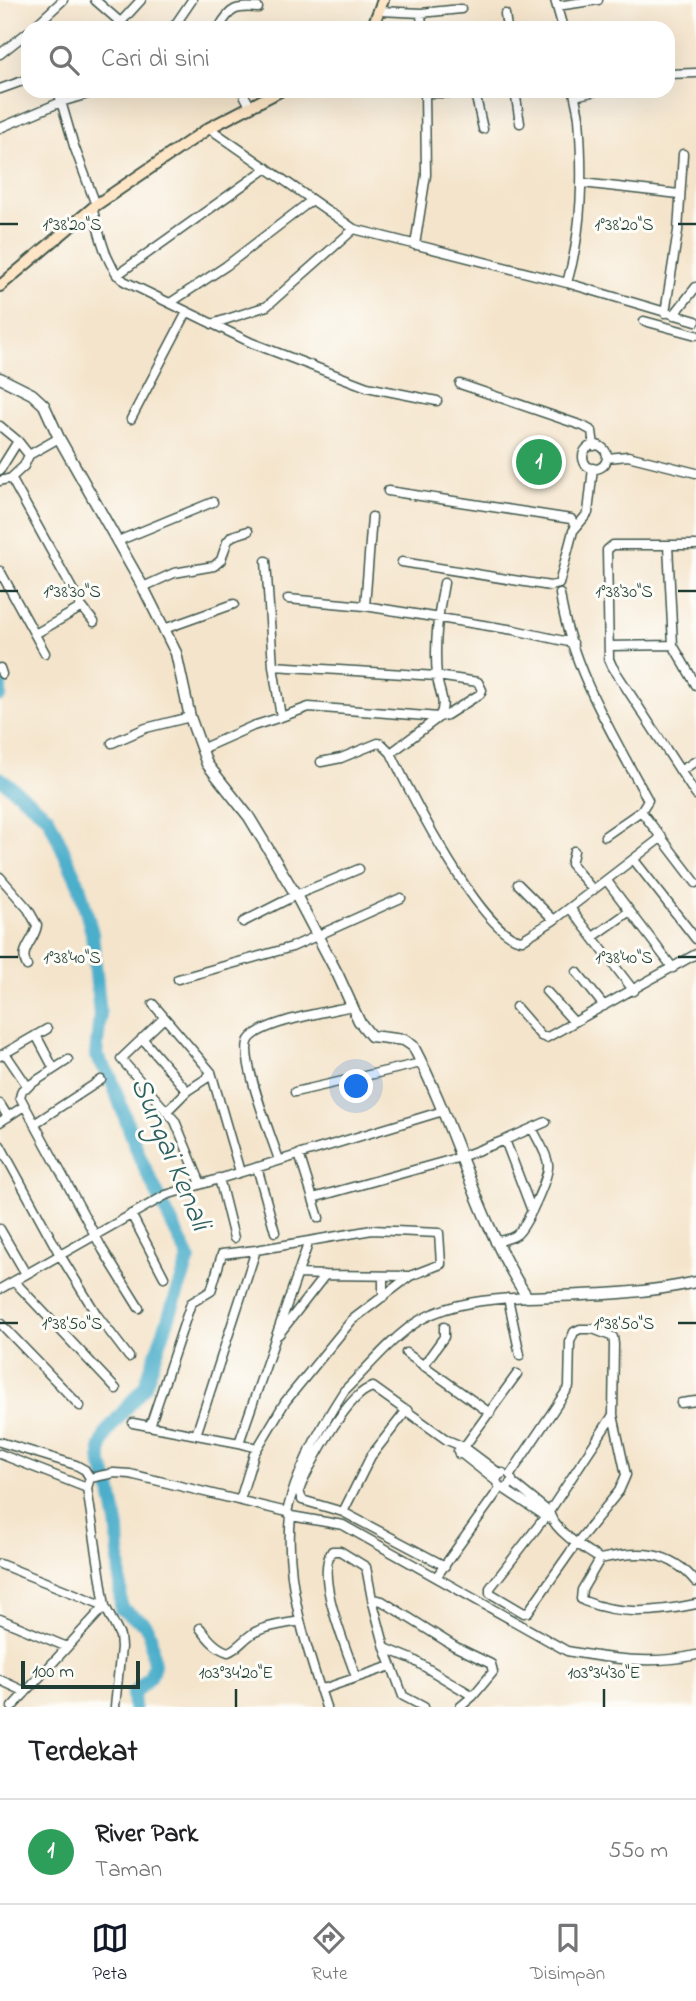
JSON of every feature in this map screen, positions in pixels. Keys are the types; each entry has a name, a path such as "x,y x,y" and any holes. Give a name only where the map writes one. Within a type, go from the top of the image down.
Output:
{"main road":[{"path":"0,286 94,207 209,128 266,98"}],"street":[{"path":"46,21 63,0"},
{"path":"95,0 118,21"},
{"path":"127,21 141,0"},
{"path":"178,21 192,0"},
{"path":"561,21 556,3 598,0"},
{"path":"381,6 421,13 461,9"},
{"path":"224,21 234,9 258,8"},
{"path":"421,13 422,21"},
{"path":"505,14 506,21"},
{"path":"0,54 21,38"},
{"path":"675,74 696,73"},
{"path":"0,89 21,82"},
{"path":"60,98 106,254 117,275 124,281 253,343 367,387 437,401"},
{"path":"0,128 74,98"},
{"path":"246,98 250,106"},
{"path":"415,245 426,175 425,98"},
{"path":"476,98 483,129"},
{"path":"516,98 520,123"},
{"path":"567,283 577,247 582,184 575,98"},
{"path":"209,128 354,229 567,283 696,321"},
{"path":"670,314 683,154"},
{"path":"117,275 267,169"},
{"path":"582,184 679,194"},
{"path":"170,303 226,266 312,200"},
{"path":"212,324 267,306 354,229"},
{"path":"670,314 696,287"},
{"path":"131,419 187,312"},
{"path":"644,321 696,335"},
{"path":"0,378 32,394 44,405 59,438 144,587 176,653 190,717 206,764 249,817 296,895 368,1034 377,1038 408,1042 421,1063 495,1242 527,1297"},
{"path":"460,384 583,426 592,431 594,446"},
{"path":"0,426 18,441 29,455"},
{"path":"0,481 11,478 24,466 29,455 59,438"},
{"path":"0,470 18,441"},
{"path":"594,446 605,450 606,464 601,468 593,468 584,462 583,456 589,447 594,446"},
{"path":"607,458 628,456 696,473"},
{"path":"402,562 550,586 559,584 573,531 588,513 593,468"},
{"path":"11,478 82,607 94,622"},
{"path":"388,491 571,519 576,527"},
{"path":"118,541 213,502"},
{"path":"365,606 372,517"},
{"path":"144,587 174,573 214,566 221,560 227,541 232,536 248,531"},
{"path":"668,545 673,645 696,685"},
{"path":"696,545 608,547 612,666 696,795"},
{"path":"266,561 272,666 281,717"},
{"path":"0,571 45,653"},
{"path":"0,592 5,580"},
{"path":"391,753 442,712 435,629 444,583"},
{"path":"560,594 566,631 588,684 648,800 641,811 605,836"},
{"path":"288,599 365,606 514,630 573,643"},
{"path":"164,629 234,604"},
{"path":"35,634 82,607"},
{"path":"610,646 673,645"},
{"path":"201,749 253,726 309,707 439,717 447,715 482,690 478,681 437,676 272,666"},
{"path":"112,743 146,727 190,717"},
{"path":"321,762 382,744 391,753 428,826 480,906 512,938 522,940 554,920 662,837"},
{"path":"680,771 696,761"},
{"path":"641,811 696,883"},
{"path":"574,851 571,864 593,890"},
{"path":"634,860 696,939"},
{"path":"243,922 296,895 359,869"},
{"path":"0,877 28,909 37,925 35,935 23,953 27,966"},
{"path":"607,881 673,968"},
{"path":"518,884 554,920"},
{"path":"178,979 292,947 401,898"},
{"path":"570,908 634,991"},
{"path":"593,937 630,911"},
{"path":"516,1007 544,1038 634,991 696,954"},
{"path":"577,972 604,1006"},
{"path":"547,991 574,1022"},
{"path":"153,1004 211,1072 240,1172"},
{"path":"279,1160 246,1058 249,1040 255,1034 282,1022 352,1006"},
{"path":"164,1018 121,1059 181,1131 201,1184"},
{"path":"28,1087 2,1054 47,1029"},
{"path":"36,1035 54,1069"},
{"path":"142,1038 187,1091"},
{"path":"68,1060 20,1093 24,1106 139,1308"},
{"path":"295,1092 421,1063"},
{"path":"166,1112 211,1072"},
{"path":"34,1124 101,1080"},
{"path":"0,1104 4,1119 24,1106"},
{"path":"0,1289 166,1195 443,1111"},
{"path":"313,1198 461,1157 546,1122"},
{"path":"495,1242 516,1235 532,1210 549,1166 532,1128"},
{"path":"505,1140 532,1210"},
{"path":"0,1145 60,1255 97,1315 129,1357"},
{"path":"299,1154 319,1218"},
{"path":"257,1167 275,1232"},
{"path":"219,1178 234,1238"},
{"path":"131,1214 164,1277"},
{"path":"0,1229 26,1274"},
{"path":"150,1426 191,1303 211,1291 222,1254 372,1230 439,1233 441,1264 410,1276 352,1320 285,1402 257,1448 240,1500"},
{"path":"239,1443 309,1241"},
{"path":"196,1435 256,1250"},
{"path":"298,1274 410,1276"},
{"path":"275,1339 325,1275"},
{"path":"383,1276 383,1297"},
{"path":"14,1281 116,1389"},
{"path":"326,1707 300,1621 289,1514 292,1492 308,1455 344,1391 420,1320 459,1306 508,1298 629,1294 696,1282"},
{"path":"508,1298 520,1354"},
{"path":"0,1323 80,1406"},
{"path":"423,1366 444,1337 444,1327"},
{"path":"437,1576 569,1387 570,1342 574,1332 580,1329 593,1329 613,1337 613,1415 626,1475 619,1491 576,1544 528,1612 524,1613 490,1593 490,1588 548,1516 613,1415"},
{"path":"405,1353 490,1413"},
{"path":"460,1449 490,1413 517,1374"},
{"path":"444,1566 342,1512 302,1500 299,1496 302,1483 336,1422 358,1396 370,1387 460,1449 548,1516 576,1544 600,1559"},
{"path":"681,1403 696,1401"},
{"path":"342,1512 371,1456 407,1410"},
{"path":"133,1423 257,1448"},
{"path":"0,1442 75,1465 93,1477"},
{"path":"0,1454 87,1488"},
{"path":"93,1477 114,1473 130,1474 343,1525 567,1651 597,1657 650,1661 696,1655"},
{"path":"93,1477 87,1488 104,1606 120,1636 115,1707"},
{"path":"356,1677 334,1616 328,1588 327,1565 332,1551 340,1551 366,1567 385,1648 403,1696 424,1707"},
{"path":"696,1583 686,1570 664,1557 624,1553 600,1559 582,1590 581,1599 606,1608 631,1612 696,1604"},
{"path":"0,1564 104,1606"},
{"path":"372,1600 382,1601 455,1646 491,1664 493,1672 460,1707"},
{"path":"12,1707 104,1606"},
{"path":"0,1619 67,1647"},
{"path":"200,1628 219,1649 228,1652 254,1632 300,1621"},
{"path":"385,1648 412,1659 473,1696"},
{"path":"320,1690 391,1666"},
{"path":"0,1680 26,1692"}],"waterway":[{"name":"Sungai Kenali","path":"0,685 0,695"},
{"name":"Sungai Kenali","path":"0,778 48,817 79,885 92,933 100,1015 96,1056 110,1076 140,1158 189,1259 145,1386 107,1431 101,1446 101,1463 110,1486 118,1529 121,1609 144,1623 150,1634 154,1665 150,1677 133,1694 134,1707"}],"place":[{"name":"River Park","path":"539,462"}]}
